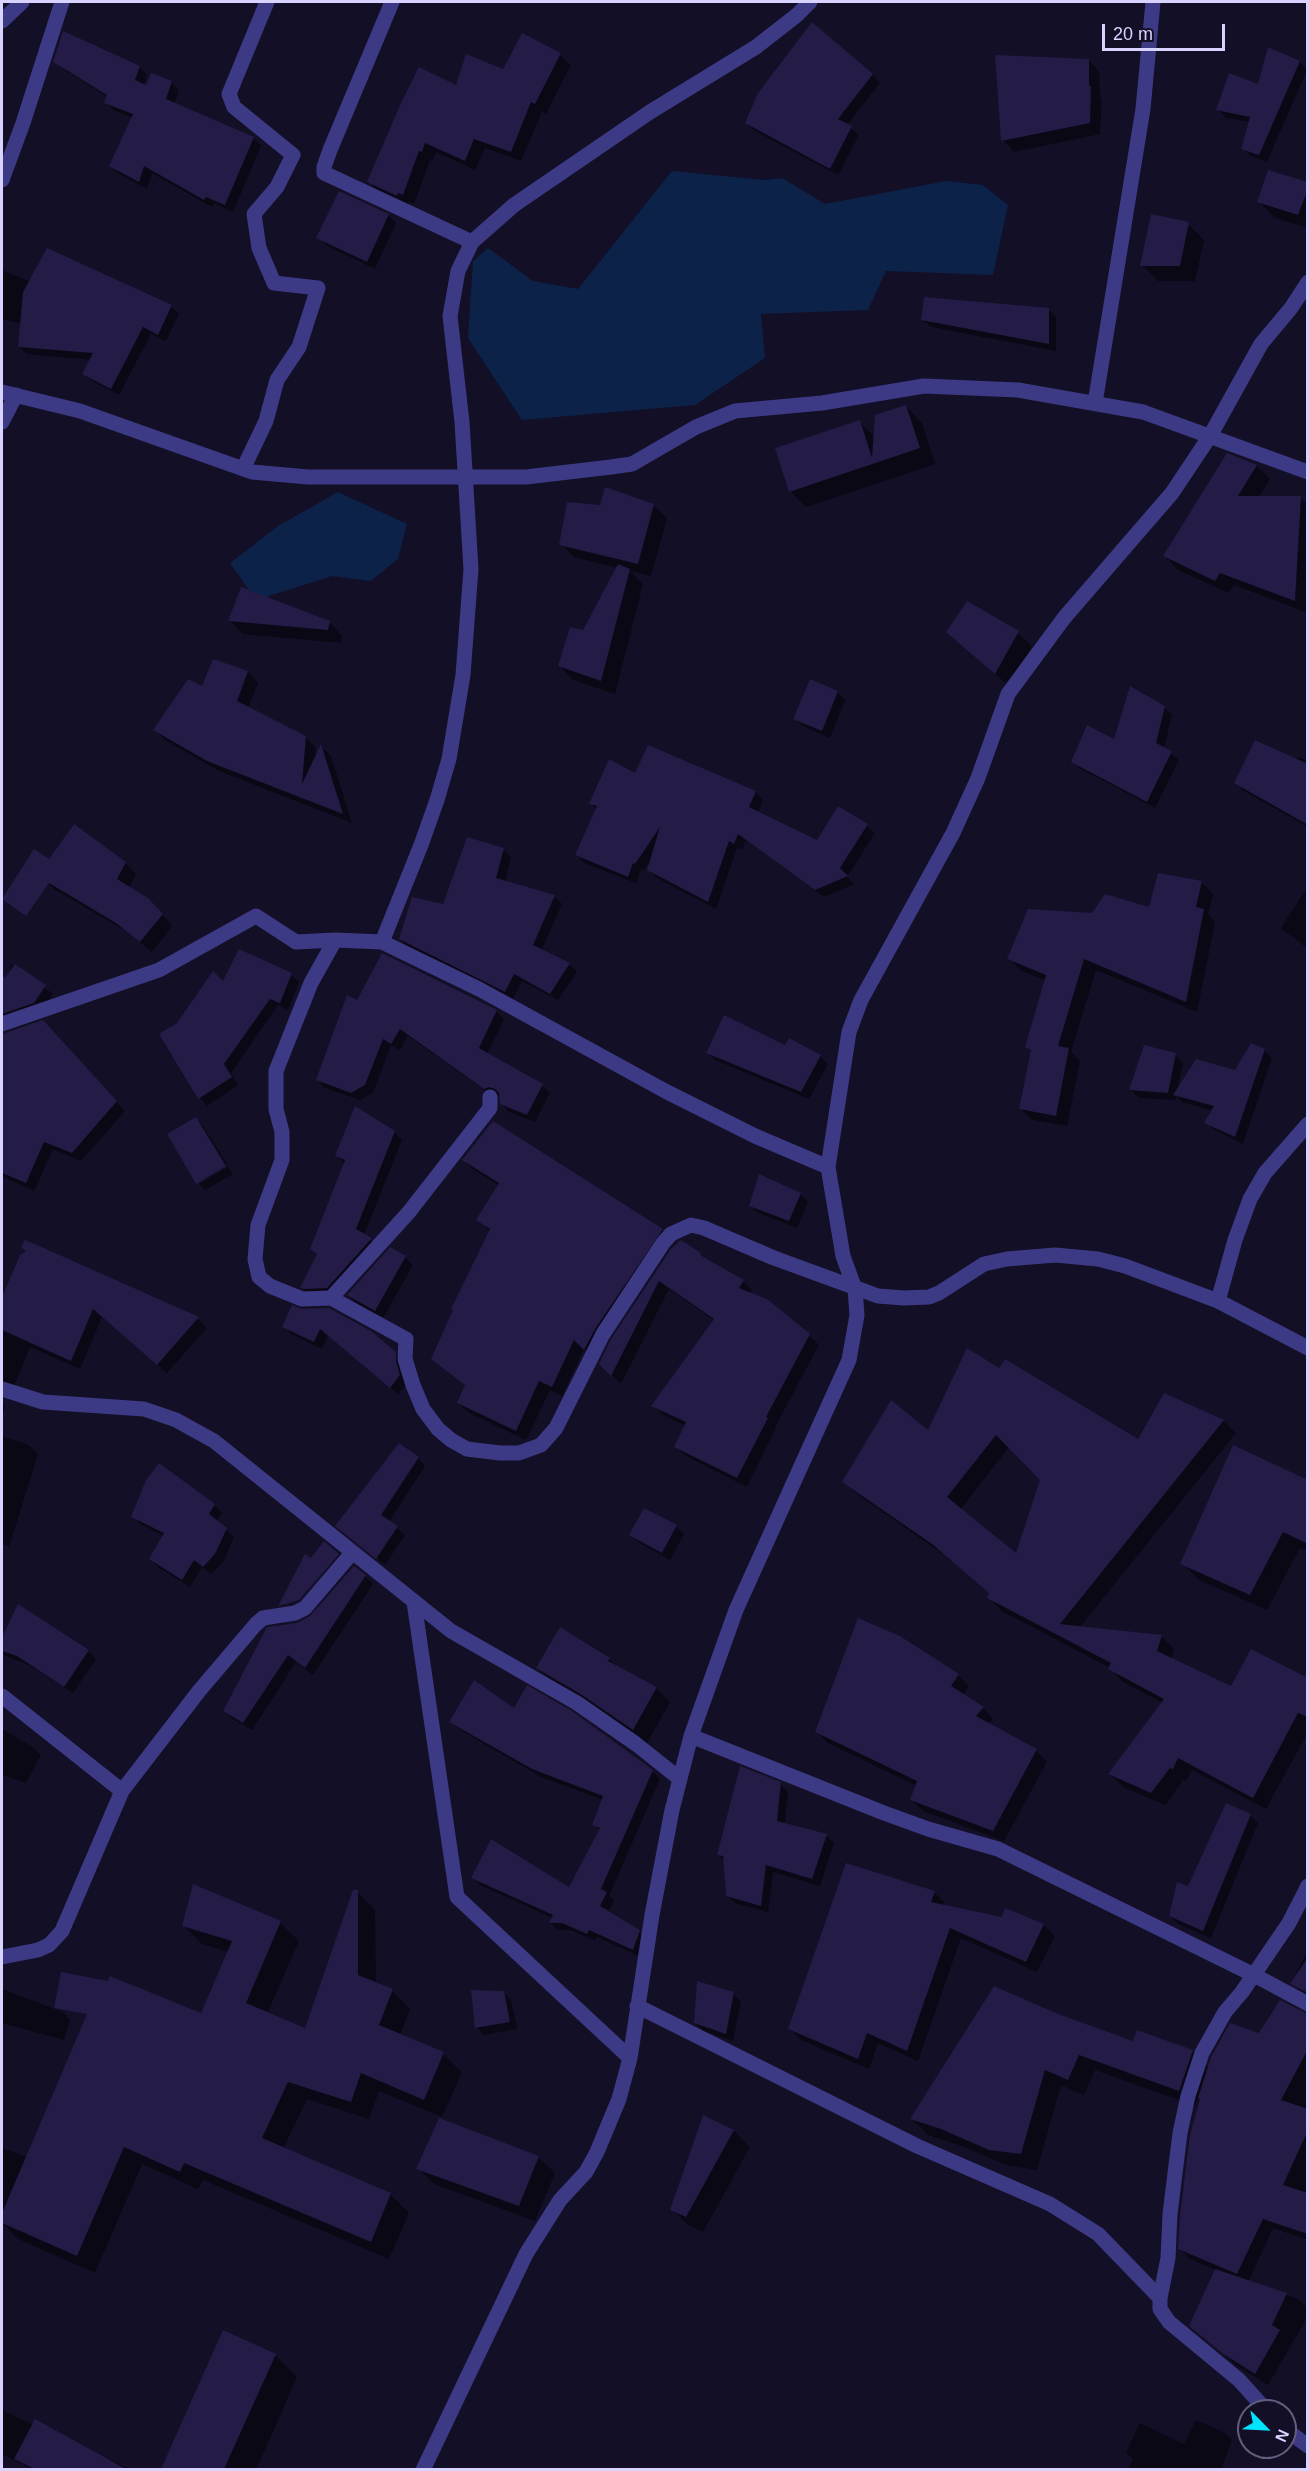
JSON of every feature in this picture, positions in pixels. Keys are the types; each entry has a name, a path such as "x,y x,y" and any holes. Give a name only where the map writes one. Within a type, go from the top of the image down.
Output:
{"street":[{"path":"2,21 22,2"},
{"path":"2,180 62,2"},
{"path":"243,469 266,421 277,380 299,347 318,288 273,283 259,248 254,214 277,187 293,155 234,107 229,94 267,2"},
{"path":"392,2 330,150 324,172 472,242"},
{"path":"382,942 421,845 449,759 463,675 471,569 462,422 450,316 458,271 472,242 514,205 650,112 756,47 810,2"},
{"path":"1095,404 1143,109 1152,2"},
{"path":"423,2469 526,2254 560,2200 586,2172 619,2099 630,2058 672,1810 691,1736 736,1610 849,1360 857,1314 855,1289 843,1256 828,1167 842,1067 849,1032 857,1011 953,833 978,778 1008,694 1064,618 1172,493 1210,436 1262,344 1292,308 1308,282"},
{"path":"2,422 9,394 80,411 252,472 308,477 465,478 559,474 632,464 696,427 735,411 822,403 913,388 956,387 1018,390 1143,412 1308,472"},
{"path":"2,1024 159,970 256,916 296,942 335,940 382,942 479,989 667,1092 755,1136 828,1167"},
{"path":"335,940 311,983 276,1071 276,1109 282,1132 282,1160 258,1225 255,1259 259,1277 270,1286 302,1299 331,1298 406,1340 405,1359 423,1409 438,1429 467,1449 519,1453 541,1445 556,1428 603,1334 671,1234 691,1225 704,1228 855,1289 878,1296 919,1298 939,1293 984,1264 1007,1259 1055,1255 1098,1259 1125,1266 1218,1301 1308,1348"},
{"path":"331,1298 409,1212 490,1108 490,1097"},
{"path":"1218,1301 1235,1240 1250,1199 1265,1173 1308,1124"},
{"path":"2,1389 43,1402 144,1409 176,1420 214,1442 451,1631 577,1704 636,1744 680,1779"},
{"path":"2,1957 50,1945 62,1931 122,1791 199,1691 256,1624 263,1618 295,1613 305,1608 352,1553"},
{"path":"414,1602 457,1896 630,2058"},
{"path":"2,1696 122,1791"},
{"path":"691,1736 884,1813 928,1829 998,1849 1308,2004"},
{"path":"1256,2399 1239,2380 1169,2322 1160,2309 1160,2298 1168,2258 1177,2156 1188,2096 1202,2053 1215,2028 1289,1923 1308,1886"},
{"path":"637,2006 917,2146 1050,2204 1098,2234 1160,2298"}],"water":[{"path":"672,171 765,180 782,178 825,204 946,181 983,185 1008,205 993,275 886,271 868,310 761,314 765,358 695,405 522,420 468,338 473,261 488,248 533,281 578,289"},
{"path":"338,492 407,524 398,559 371,581 332,576 256,600 230,563 278,526"}],"building":[{"path":"812,22 873,74 838,119 852,126 830,169 745,123 758,93"},
{"path":"63,31 140,66 135,80 146,85 151,73 172,81 166,99 254,137 225,205 206,197 204,200 144,166 139,182 109,166 133,114 104,103 107,95 53,62"},
{"path":"522,33 561,53 535,104 531,102 511,152 474,139 465,161 425,143 422,152 419,151 403,195 398,193 397,196 367,182 419,67 456,85 466,54 503,69"},
{"path":"1268,47 1300,61 1259,155 1241,149 1250,117 1216,110 1229,73 1258,84"},
{"path":"995,55 1089,59 1090,123 1001,141"},
{"path":"1268,170 1308,182 1308,189 1298,215 1257,202"},
{"path":"339,191 389,214 367,262 316,238"},
{"path":"1151,214 1189,222 1180,266 1140,266"},
{"path":"47,248 172,305 158,335 143,327 111,389 82,374 93,353 18,347 23,292"},
{"path":"924,297 1049,308 1049,344 921,320"},
{"path":"906,405 920,448 789,492 775,448 860,420 872,458 875,415"},
{"path":"1227,453 1257,465 1238,496 1301,496 1295,601 1220,573 1215,581 1163,556"},
{"path":"605,487 654,504 638,564 559,545 567,502 600,505"},
{"path":"618,564 630,569 601,681 558,666 570,627 583,630"},
{"path":"241,587 330,621 328,630 228,621"},
{"path":"967,601 1019,631 995,674 946,632"},
{"path":"213,659 248,671 237,701 306,736 302,784 321,744 343,814 207,761 153,730 188,679 202,686"},
{"path":"810,679 838,691 822,731 793,719"},
{"path":"1130,686 1165,706 1156,743 1172,751 1147,802 1071,762 1087,725 1114,739"},
{"path":"1255,740 1308,764 1308,825 1234,783"},
{"path":"648,745 756,791 749,807 817,840 838,806 868,824 840,868 848,876 815,890 738,834 734,844 729,841 708,902 647,870 660,827 635,864 633,863 628,877 575,855 597,806 589,804 609,759 635,773"},
{"path":"74,824 126,862 117,879 148,898 163,914 140,942 116,923 49,883 26,916 2,899 34,849 49,859"},
{"path":"467,837 504,848 496,878 555,895 533,945 570,963 550,994 514,974 505,992 399,939 412,897 443,904"},
{"path":"1158,873 1202,881 1196,907 1204,909 1186,1002 1084,959 1058,1046 1069,1048 1056,1116 1019,1109 1031,1050 1025,1047 1046,975 1007,959 1028,909 1092,913 1105,894 1149,907"},
{"path":"239,949 292,973 280,1003 270,999 224,1064 232,1077 198,1099 159,1034 177,1023 213,971 223,981"},
{"path":"382,953 497,1010 479,1048 543,1084 527,1115 500,1104 499,1093 495,1089 489,1087 484,1089 400,1029 391,1044 383,1039 365,1085 351,1093 316,1080 347,995 357,1000"},
{"path":"15,964 46,985 34,1003 2,1014 2,974 5,978"},
{"path":"724,1015 785,1045 789,1038 821,1055 801,1092 706,1053"},
{"path":"43,1020 117,1101 72,1153 44,1142 26,1183 2,1173 2,1034"},
{"path":"1251,1043 1265,1049 1235,1137 1204,1123 1214,1106 1173,1095 1196,1059 1235,1070"},
{"path":"1144,1045 1176,1053 1168,1093 1129,1090"},
{"path":"355,1106 395,1131 356,1229 372,1238 327,1288 300,1288 317,1254 310,1249 345,1160 335,1156"},
{"path":"196,1117 226,1166 196,1184 167,1134"},
{"path":"493,1121 663,1229 595,1329 584,1350 574,1340 552,1387 539,1381 516,1431 457,1403 465,1385 431,1359 453,1310 451,1309 490,1229 476,1220 499,1183 462,1160"},
{"path":"759,1174 801,1193 789,1221 749,1206"},
{"path":"25,1240 199,1317 157,1365 93,1309 71,1361 2,1330 2,1297 20,1255 26,1251 21,1247"},
{"path":"681,1240 701,1253 700,1255 744,1280 739,1288 767,1299 810,1334 737,1478 674,1447 686,1422 651,1406 714,1319 659,1281 611,1376 599,1364 611,1339 671,1249"},
{"path":"390,1247 406,1256 375,1311 347,1295"},
{"path":"292,1305 302,1309 329,1308 371,1331 396,1352 400,1375 390,1388 320,1329 314,1342 282,1327"},
{"path":"967,1348 999,1368 1005,1359 1138,1439 1164,1393 1224,1420 1060,1624 1162,1635 1157,1651 1231,1686 1251,1649 1308,1678 1308,1717 1298,1713 1253,1798 1178,1758 1173,1769 1170,1768 1151,1793 1108,1774 1164,1699 1108,1669 1111,1663 987,1598 989,1593 932,1544 842,1482 891,1400 928,1430","holes":["996,1435 1040,1480 1016,1553 947,1497"]},
{"path":"399,1443 419,1457 381,1515 398,1526 376,1559 335,1526"},
{"path":"1233,1445 1308,1480 1308,1544 1283,1532 1250,1595 1180,1564"},
{"path":"159,1463 215,1504 209,1514 227,1528 215,1554 203,1567 194,1560 182,1580 149,1559 164,1533 131,1517 146,1480"},
{"path":"644,1508 677,1525 662,1553 629,1535"},
{"path":"324,1541 339,1554 299,1600 278,1606 305,1554 311,1558"},
{"path":"354,1566 366,1575 305,1668 288,1655 243,1723 223,1711 267,1627 297,1623 310,1616"},
{"path":"18,1604 89,1650 64,1687 17,1656 2,1651 2,1637"},
{"path":"858,1618 900,1636 959,1674 951,1686 984,1707 976,1716 1037,1749 993,1831 910,1800 917,1781 815,1732"},
{"path":"560,1627 610,1658 608,1661 657,1687 633,1730 582,1695 536,1668"},
{"path":"474,1680 514,1708 527,1685 572,1711 653,1770 601,1889 607,1892 600,1906 640,1930 633,1950 589,1930 587,1934 562,1923 549,1923 553,1915 471,1878 491,1839 569,1887 600,1828 592,1825 603,1796 532,1769 449,1722"},
{"path":"740,1766 781,1782 777,1821 827,1834 812,1879 766,1865 761,1906 726,1896 723,1856 717,1855"},
{"path":"1226,1803 1251,1814 1203,1931 1169,1916 1177,1882 1188,1886"},
{"path":"846,1863 935,1891 931,1902 1002,1917 1005,1908 1044,1924 1026,1962 950,1928 907,2051 867,2033 858,2059 788,2029"},
{"path":"193,1884 281,1921 246,2003 305,2028 353,1890 358,1890 358,1975 393,1989 379,2025 444,2052 424,2100 361,2073 351,2102 288,2082 262,2138 391,2193 371,2242 184,2163 180,2172 124,2147 77,2256 2,2223 2,2213 87,2014 54,2008 61,1972 108,1981 110,1976 201,2013 232,1941 182,1926"},
{"path":"1308,1957 1308,1993 1290,1984"},
{"path":"697,1981 734,1992 726,2034 694,2023"},
{"path":"994,1986 1058,2014 1133,2041 1137,2030 1193,2050 1179,2091 1079,2055 1068,2080 1045,2070 1021,2154 989,2150 941,2129 910,2119"},
{"path":"471,1990 504,1991 510,2022 475,2028"},
{"path":"1280,2000 1308,2014 1308,2049 1281,2100 1308,2109 1308,2130 1283,2185 1308,2193 1308,2234 1263,2219 1237,2274 1178,2249 1190,2135 1200,2099 1198,2098 1211,2057 1230,2023 1259,2033"},
{"path":"703,2115 734,2130 686,2217 670,2210"},
{"path":"439,2118 539,2156 519,2206 416,2169"},
{"path":"1215,2269 1287,2293 1272,2325 1280,2330 1255,2374 1222,2353 1189,2326"},
{"path":"223,2330 276,2354 224,2469 161,2469"},
{"path":"35,2419 126,2469 35,2469 14,2459"}]}
